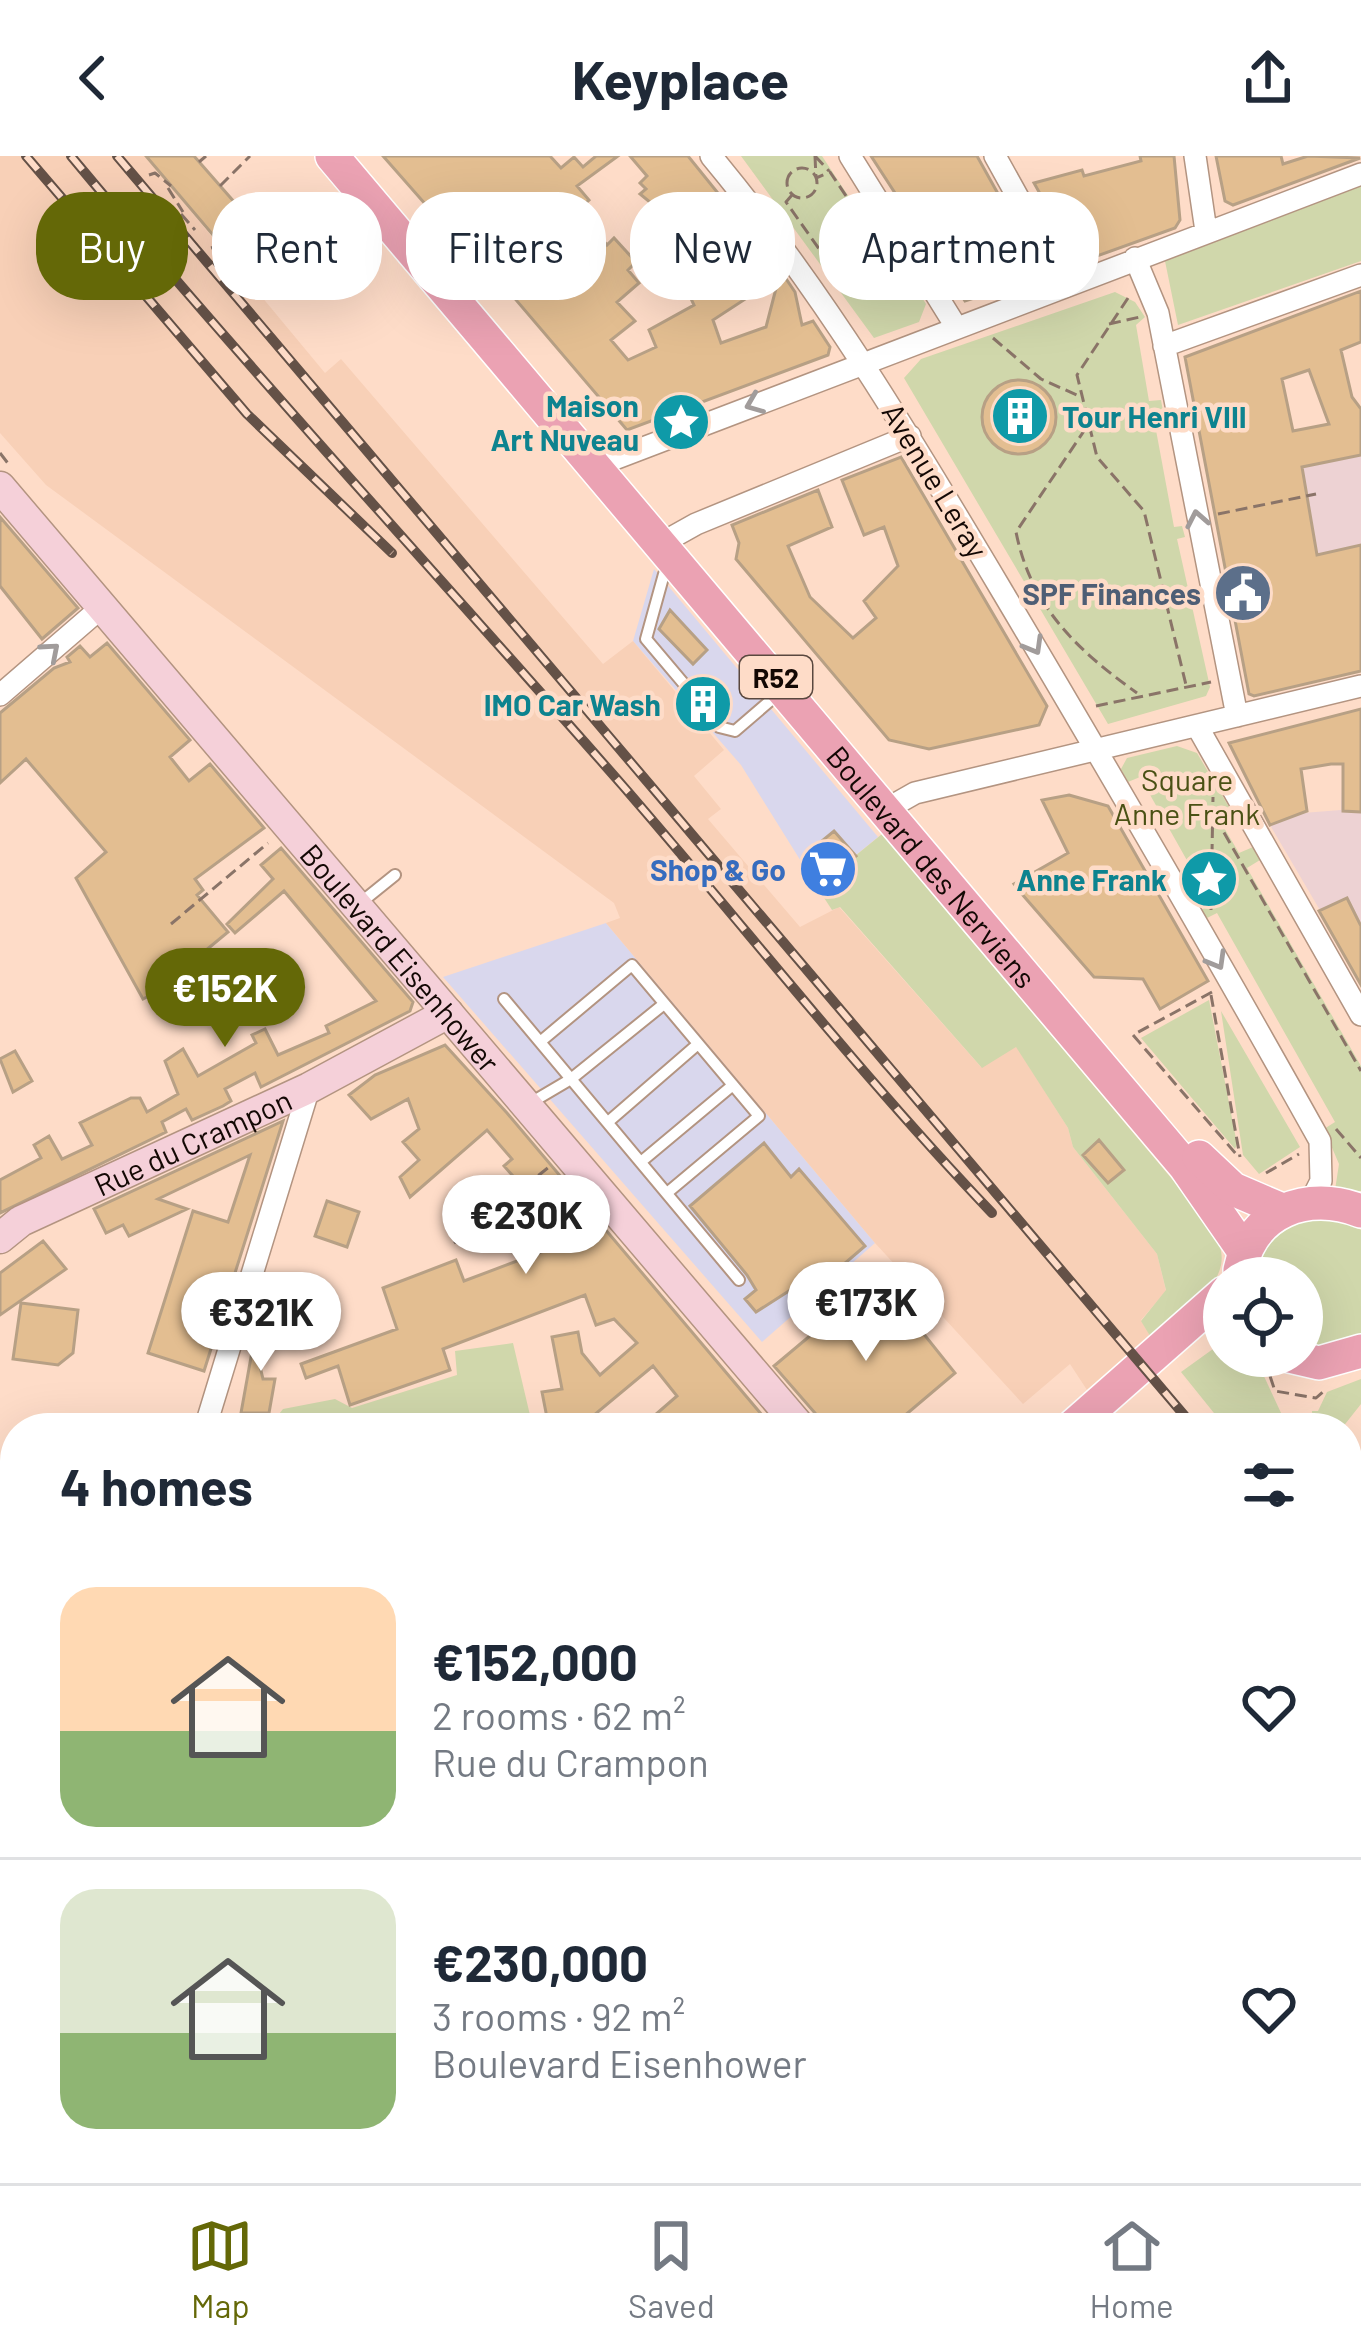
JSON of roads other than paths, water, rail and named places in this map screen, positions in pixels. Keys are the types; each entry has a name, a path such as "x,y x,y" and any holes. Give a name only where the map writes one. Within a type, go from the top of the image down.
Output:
{"main road":[{"name":"Boulevard des Nerviens","path":"347,162 603,464 668,550 1207,1166 1252,1188 1331,1204"},
{"name":"Boulevard des Nerviens","path":"892,804 1198,1184 1238,1257"},
{"name":"R52","path":"1254,1257 1331,1204"},
{"path":"1088,1413 1203,1312"},
{"path":"1110,1413 1167,1361 1203,1336"},
{"path":"1323,1362 1358,1356"}],"street":[{"name":"Avenue Leray","path":"711,156 784,244 862,361 1096,750 1318,1138 1321,1181 1331,1204"},
{"path":"850,156 955,325"},
{"path":"994,156 1014,192"},
{"path":"1195,156 1206,231"},
{"path":"1099,272 1361,174"},
{"path":"1135,258 1158,313 1237,716"},
{"path":"1164,346 1361,275"},
{"path":"603,464 1023,300"},
{"path":"668,550 910,436"},
{"name":"Boulevard Eisenhower","path":"0,487 788,1413"},
{"path":"0,694 102,607"},
{"path":"892,804 1361,686"},
{"path":"1197,726 1361,1015"},
{"name":"Rue du Crampon","path":"0,1238 21,1222 309,1088 448,1013"},
{"path":"210,1413 309,1088"}],"lane":[{"path":"347,162 347,185 1198,1184"},
{"path":"668,550 646,639 684,684"},
{"path":"719,727 735,731 771,700"},
{"path":"356,906 395,875"},
{"path":"540,1042 632,965 733,1085 758,1116 667,1193"},
{"path":"504,999 739,1280"},
{"path":"529,1104 571,1079 664,1004"},
{"path":"608,1122 698,1044"},
{"path":"642,1161 733,1085"}],"railway":[{"path":"26,156 247,414 392,553"},
{"path":"71,156 992,1213"},
{"path":"117,156 1182,1413"}],"place":[{"name":"Tour Henri VIII","path":"1020,416"},
{"name":"Maison Art Nuveau","path":"681,422"},
{"name":"SPF Finances","path":"1243,593"},
{"name":"IMO Car Wash","path":"703,704"},
{"name":"Shop & Go","path":"828,869"},
{"name":"Anne Frank","path":"1209,879"}],"park label":[{"name":"Square Anne Frank","path":"1187,796"}]}
